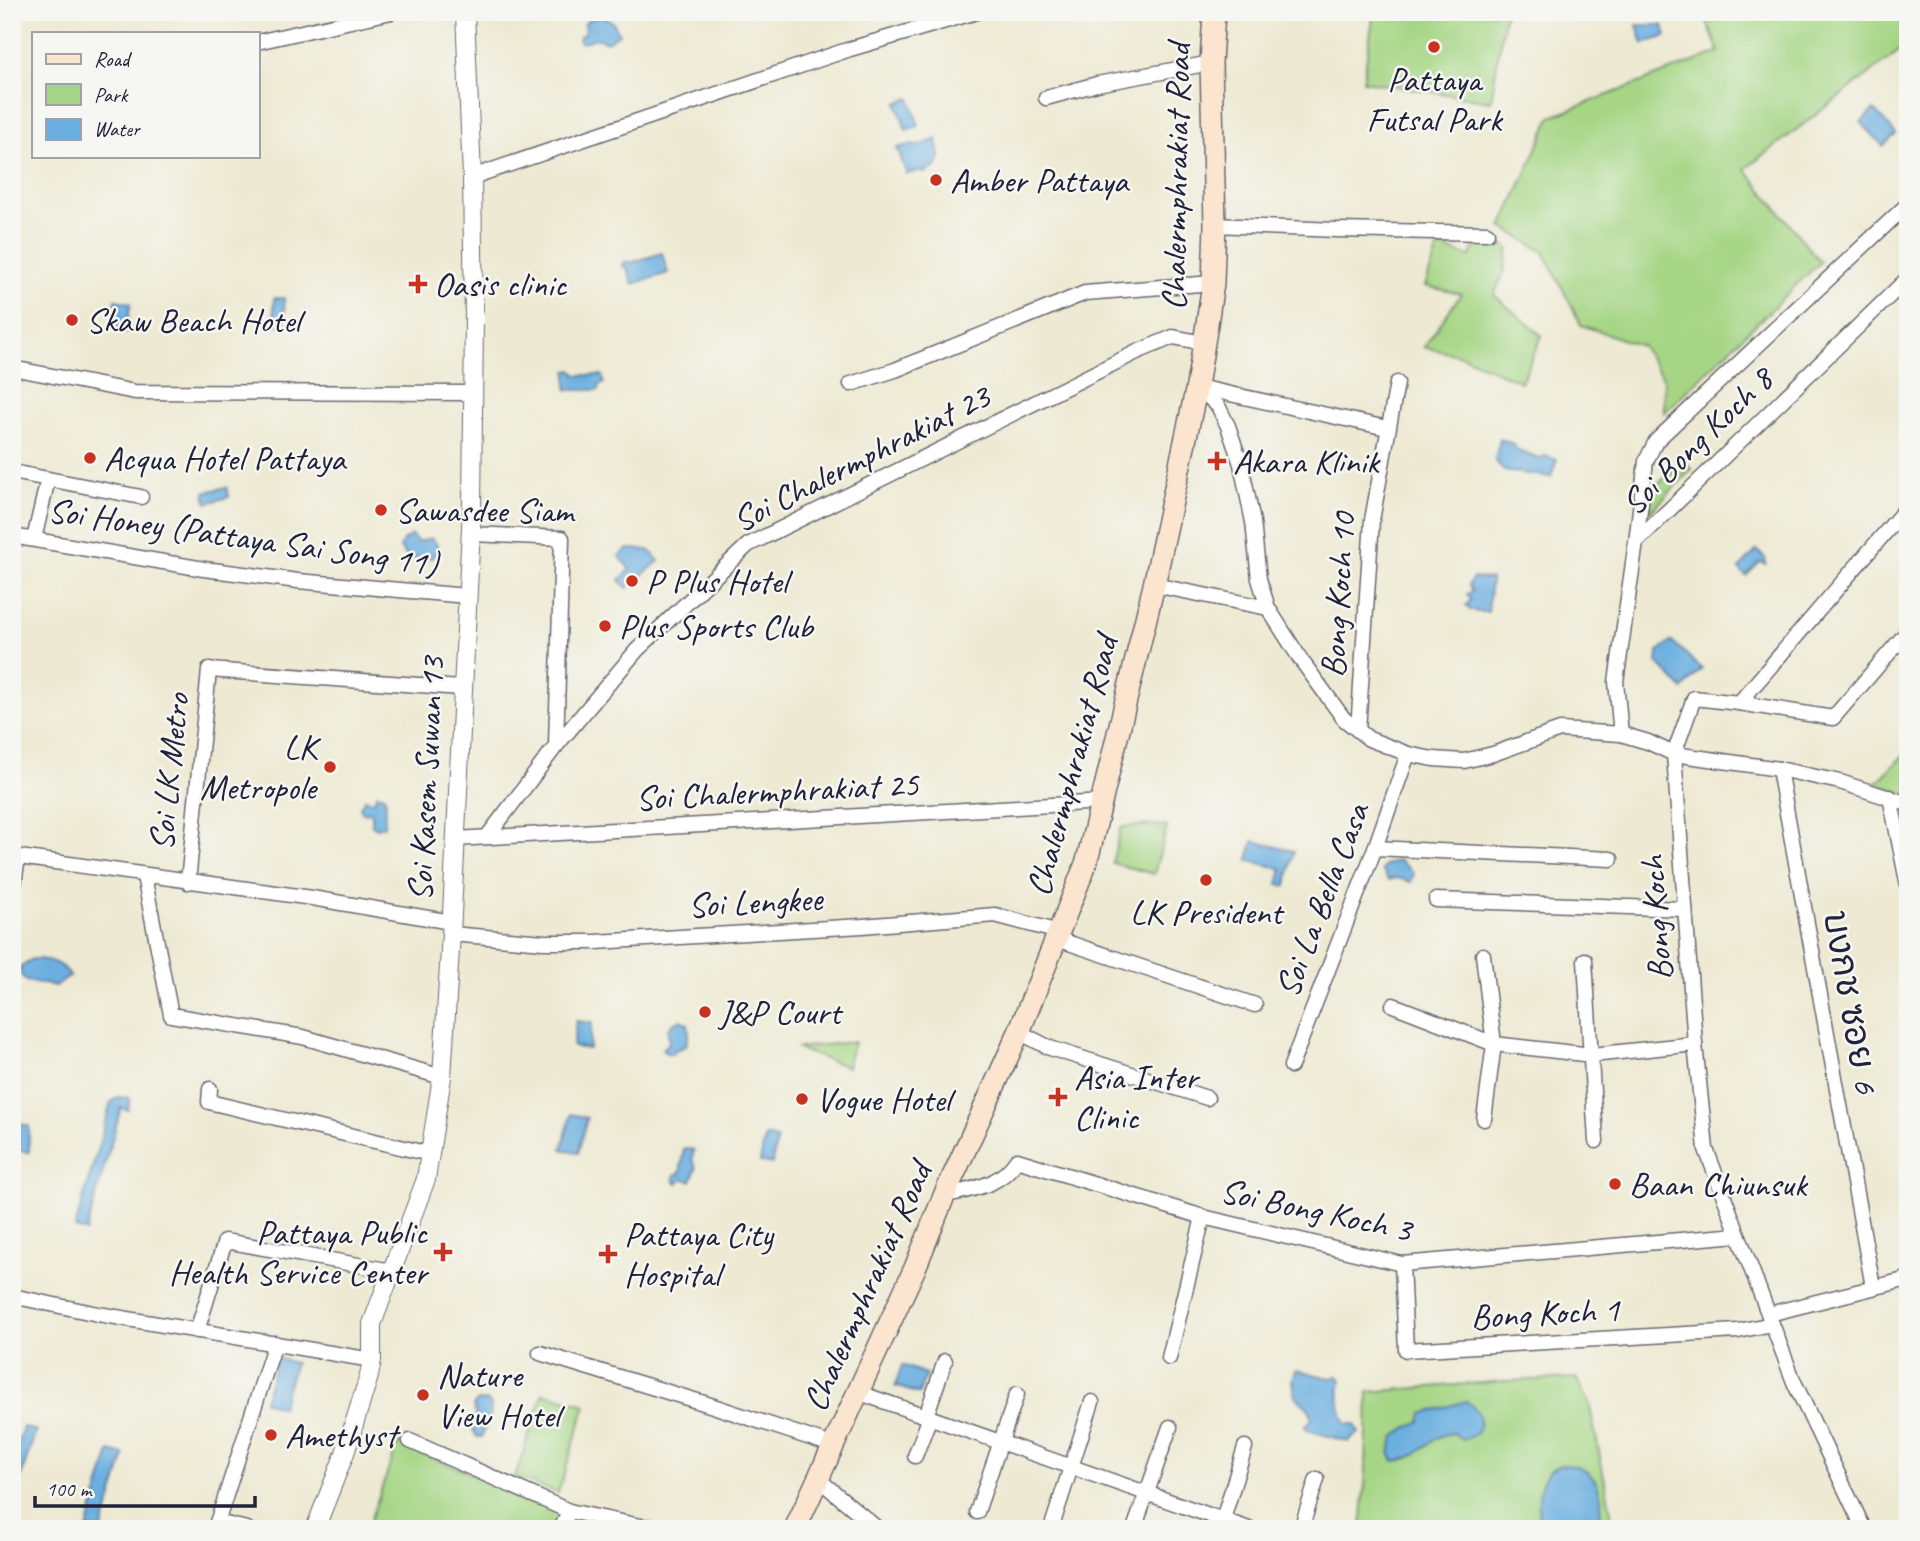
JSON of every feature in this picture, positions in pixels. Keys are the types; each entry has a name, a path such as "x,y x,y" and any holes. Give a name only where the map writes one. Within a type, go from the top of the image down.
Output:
{"main road":[{"name":"Chalermphrakiat Road","path":"794,1529 915,1268 944,1196 1019,1032 1087,861 1154,585 1197,386 1213,284 1211,63 1214,12"}],"street":[{"path":"259,42 391,12"},
{"name":"Soi Kasem Suwan 13","path":"315,1529 345,1453 369,1376 372,1324 426,1179 442,1077 471,534 474,319 472,177 464,12"},
{"path":"472,177 850,49 976,12"},
{"path":"1046,98 1097,84 1211,63"},
{"path":"1636,542 1646,461 1657,441 1908,204"},
{"path":"1214,225 1487,233"},
{"name":"Soi Bong Koch 8","path":"1621,734 1616,682 1636,542 1908,278"},
{"path":"851,384 895,370 1085,293 1213,284"},
{"name":"Soi Chalermphrakiat 23","path":"487,837 556,746 637,650 748,545 1137,352 1172,337 1204,343"},
{"path":"12,368 135,392 472,393"},
{"name":"Bong Koch 10","path":"1358,730 1372,520 1397,383"},
{"path":"1197,386 1387,428"},
{"path":"1197,386 1218,406 1241,464 1253,522 1259,579 1268,608 1301,660 1344,719 1369,739 1408,754 1464,761 1493,754 1560,730 1621,734 1675,754 1779,769 1840,782 1908,804"},
{"path":"12,472 141,497"},
{"path":"34,539 48,479"},
{"path":"1739,703 1908,506"},
{"path":"471,534 562,538 556,746"},
{"name":"Soi Honey (Pattaya Sai Song 11)","path":"12,536 204,569 298,581 467,596"},
{"path":"1154,585 1268,608"},
{"path":"1675,754 1694,698 1833,718 1908,631"},
{"name":"Soi LK Metro","path":"188,882 209,670 461,688"},
{"name":"Soi La Bella Casa","path":"1291,1066 1375,848 1408,754"},
{"name":"Bong Koch","path":"1675,754 1695,1044 1706,1149 1794,1382 1864,1529"},
{"name":"บงกช ซอย 6","path":"1779,769 1873,1287"},
{"path":"1890,797 1908,886"},
{"name":"Soi Chalermphrakiat 25","path":"455,839 1103,802"},
{"path":"1375,848 1611,859"},
{"path":"12,898 15,856"},
{"name":"Soi Lengkee","path":"15,856 312,898 451,928 544,942 596,942 995,915 1255,1004"},
{"path":"144,876 171,1015 303,1037 442,1077"},
{"path":"1436,901 1685,909"},
{"path":"1483,955 1494,1044 1484,1119"},
{"path":"1585,960 1596,1140"},
{"path":"1392,1005 1494,1044 1592,1055 1695,1044"},
{"path":"1019,1032 1050,1048 1207,1098"},
{"path":"210,1089 209,1102 430,1154"},
{"name":"Soi Bong Koch 3","path":"944,1196 995,1183 1017,1160 1203,1217 1402,1264 1738,1235"},
{"path":"1170,1358 1203,1217"},
{"path":"197,1331 225,1241 392,1271"},
{"name":"Bong Koch 1","path":"1402,1264 1406,1350 1738,1331 1771,1319"},
{"path":"1771,1319 1873,1287 1908,1279"},
{"path":"12,1296 372,1360"},
{"path":"247,1529 216,1525 275,1343"},
{"path":"540,1353 832,1445"},
{"path":"915,1456 944,1361"},
{"path":"857,1392 1145,1493 1221,1524 1249,1529"},
{"path":"977,1512 1017,1394"},
{"path":"1051,1529 1092,1402"},
{"path":"1134,1529 1170,1427"},
{"path":"410,1441 569,1511 640,1526 674,1529"},
{"path":"1221,1524 1245,1447"},
{"path":"817,1478 878,1529"},
{"path":"1301,1529 1317,1479"},
{"path":"561,1529 569,1511"}],"green space":[{"name":"Pattaya Futsal Park","path":"1374,12 1505,12 1491,101 1363,81"},
{"path":"1703,12 1906,12 1908,44 1745,169 1820,262 1664,413 1664,380 1642,346 1581,325 1544,252 1502,227 1551,117 1719,52"},
{"path":"1495,238 1509,249 1504,273 1494,295 1542,336 1521,382 1462,356 1424,347 1461,294 1425,286 1439,246 1470,257 1479,239"},
{"path":"1683,460 1692,469 1650,513 1650,492"},
{"path":"1908,751 1908,795 1876,783"},
{"path":"1121,827 1167,827 1154,874 1112,863"},
{"path":"854,1042 847,1067 796,1048"},
{"path":"1576,1378 1589,1402 1612,1517 1606,1529 1361,1529 1366,1473 1368,1392"},
{"path":"543,1393 586,1405 558,1493 515,1477"},
{"path":"398,1443 558,1510 561,1517 556,1529 367,1529"}],"water":[{"path":"603,16 613,22 619,34 607,42 596,38 581,43 580,36 585,34 584,25 588,20"},
{"path":"1637,25 1663,25 1666,36 1643,44"},
{"path":"910,98 919,126 906,130 897,103"},
{"path":"1874,110 1896,134 1883,146 1861,122"},
{"path":"937,139 940,157 937,166 924,173 919,171 907,174 897,148 913,144 914,147"},
{"path":"662,253 668,273 633,284 627,268 622,266 623,262 630,263"},
{"path":"274,298 284,298 285,325 274,325"},
{"path":"116,300 131,303 127,324 130,330 126,333 111,327"},
{"path":"572,370 577,375 602,375 604,383 599,386 599,390 567,390 567,371"},
{"path":"1500,439 1514,444 1516,450 1539,459 1545,456 1557,460 1551,477 1504,471 1495,460"},
{"path":"227,487 229,497 207,503 205,492"},
{"path":"411,535 418,542 431,538 437,545 437,554 431,558 418,557 410,560 400,548 403,541"},
{"path":"628,549 649,550 659,561 627,588 620,580 630,570 619,556"},
{"path":"1757,550 1765,558 1766,564 1760,562 1746,576 1739,569"},
{"path":"1473,578 1491,579 1488,612 1473,611 1466,605 1471,600 1467,594 1472,591 1468,585"},
{"path":"1672,641 1702,669 1683,689 1657,663 1658,652"},
{"path":"377,794 384,796 386,801 384,826 377,828 372,825 372,812 363,813 360,807 365,799 374,801"},
{"path":"1253,841 1294,851 1286,886 1278,884 1282,869 1248,860"},
{"path":"1399,860 1414,873 1411,882 1397,878 1388,880 1382,870 1385,865"},
{"path":"32,959 53,962 70,976 56,986 26,981 20,968"},
{"path":"680,1020 688,1024 686,1046 672,1054 666,1053 663,1049 669,1043 668,1029"},
{"path":"576,1021 592,1023 589,1049 573,1047"},
{"path":"118,1097 130,1098 128,1110 121,1108 86,1232 75,1228 111,1102"},
{"path":"571,1114 587,1118 578,1153 562,1149"},
{"path":"12,1123 15,1127 17,1123 29,1126 29,1152 12,1149"},
{"path":"765,1136 777,1139 772,1164 760,1162"},
{"path":"684,1148 694,1150 692,1159 696,1168 691,1181 683,1179 676,1183 674,1179 675,1175 680,1173"},
{"path":"277,1358 295,1363 281,1407 264,1401"},
{"path":"902,1365 926,1374 919,1394 895,1386"},
{"path":"1296,1370 1330,1378 1338,1376 1341,1380 1342,1414 1346,1424 1355,1424 1359,1433 1348,1442 1305,1427 1312,1419 1308,1408 1295,1396 1293,1379"},
{"path":"478,1401 488,1401 491,1408 482,1437 477,1437 473,1430 476,1414 473,1406"},
{"path":"1466,1401 1477,1411 1479,1417 1480,1423 1475,1433 1462,1440 1454,1433 1445,1434 1410,1457 1394,1461 1390,1452 1395,1436 1420,1421 1422,1414"},
{"path":"23,1427 36,1431 12,1504 12,1461"},
{"path":"110,1451 125,1455 102,1529 87,1529"},
{"path":"1560,1465 1573,1466 1592,1476 1600,1495 1601,1506 1596,1529 1538,1529 1542,1484 1545,1476"}],"place":[{"name":"Pattaya Futsal Park","path":"1434,47"},
{"name":"Amber Pattaya","path":"936,180"},
{"name":"Oasis clinic","path":"418,284"},
{"name":"Skaw Beach Hotel","path":"72,320"},
{"name":"Acqua Hotel Pattaya","path":"90,458"},
{"name":"Akara Klinik","path":"1217,461"},
{"name":"Sawasdee Siam","path":"381,510"},
{"name":"P Plus Hotel","path":"632,581"},
{"name":"Plus Sports Club","path":"605,626"},
{"name":"LK Metropole","path":"330,767"},
{"name":"LK President","path":"1206,880"},
{"name":"J&P Court","path":"705,1012"},
{"name":"Asia Inter Clinic","path":"1058,1097"},
{"name":"Vogue Hotel","path":"802,1099"},
{"name":"Baan Chiunsuk","path":"1615,1184"},
{"name":"Pattaya Public Health Service Center","path":"443,1252"},
{"name":"Pattaya City Hospital","path":"608,1254"},
{"name":"Nature View Hotel","path":"423,1395"},
{"name":"Amethyst","path":"271,1435"}]}
